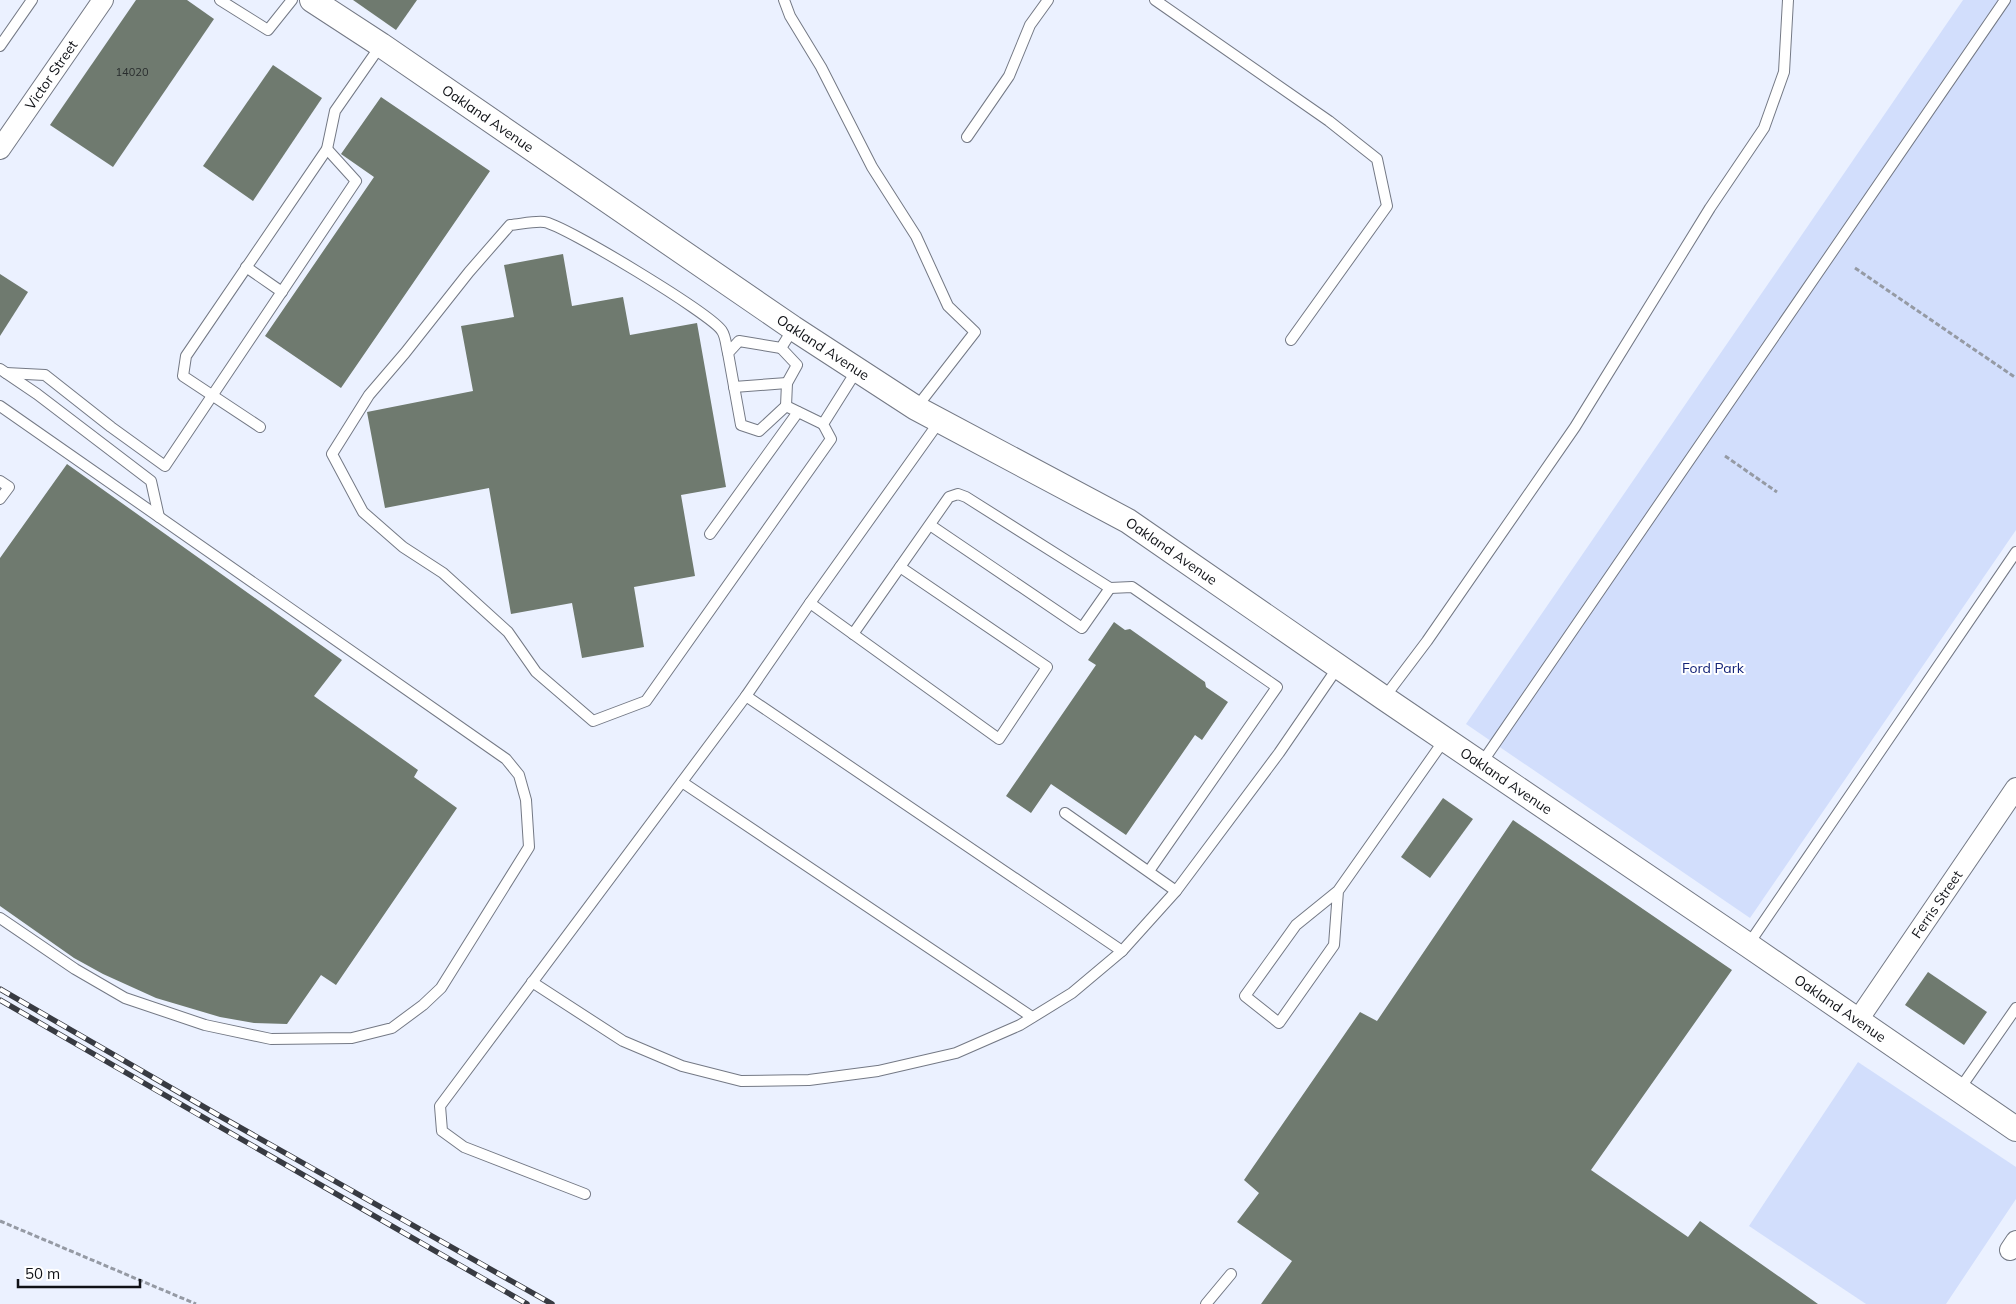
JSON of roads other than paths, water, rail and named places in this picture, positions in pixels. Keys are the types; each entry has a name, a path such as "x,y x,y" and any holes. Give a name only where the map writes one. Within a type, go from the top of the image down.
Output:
{"street":[{"name":"Victor Street","path":"0,149 103,0"},
{"name":"Oakland Avenue","path":"308,0 381,45 787,338 857,370 939,422 1128,521 1338,667 2016,1129"},
{"name":"Ferris Street","path":"1858,1020 2016,788"}],"lane":[{"path":"0,46 32,0"},
{"path":"220,0 268,30 308,0"},
{"path":"784,0 790,16 821,67 872,167 916,236 948,306 975,332 916,408"},
{"path":"967,137 1010,76 1030,25 1048,0"},
{"path":"1155,0 1328,121 1377,159 1387,206 1291,340"},
{"path":"1384,698 1427,640 1574,427 1710,208 1764,128 1784,72 1788,0"},
{"path":"1481,764 2005,0"},
{"path":"260,427 183,376 186,356 327,149 335,111 381,45"},
{"path":"3,371 46,375 111,427 165,466 356,181 327,149"},
{"path":"728,353 739,341 787,338 797,366 787,384 786,406 759,431 741,425 722,330 705,315 643,275 570,233 545,222 510,225 469,272 369,395 332,454 363,512 403,546 444,573 508,632 536,672 593,721 646,701 831,439 823,424 786,406"},
{"path":"246,267 282,292"},
{"path":"823,424 857,370"},
{"path":"3,371 37,394 151,481 159,517"},
{"path":"734,387 787,384"},
{"path":"0,406 506,759 519,775 526,800 529,847 441,988 423,1005 392,1028 352,1038 271,1039 204,1026 125,998 75,969 0,918"},
{"path":"710,534 798,412"},
{"path":"585,1194 464,1146 442,1131 440,1106 746,696 939,422"},
{"path":"0,481 8,487 0,499"},
{"path":"853,634 949,497 958,494 966,497 1110,588 1132,587 1277,687 1149,871"},
{"path":"930,524 1082,628 1110,588"},
{"path":"1748,945 2016,552"},
{"path":"810,603 999,739 1047,666 900,567"},
{"path":"532,982 623,1041 682,1066 741,1082 809,1080 878,1071 956,1053 1032,1018 1072,993 1122,950 1176,891 1279,753 1338,667"},
{"path":"746,696 1122,950"},
{"path":"1338,891 1334,945 1279,1023 1245,996 1296,925 1338,891 1445,740"},
{"path":"682,782 1032,1018"},
{"path":"1065,813 1176,891"},
{"path":"1960,1090 2016,1008"},
{"path":"1206,1304 1231,1274"}],"railway":[{"path":"0,989 552,1304"},
{"path":"0,1000 527,1304"}],"park label":[{"name":"Ford Park","path":"1713,668"}]}
